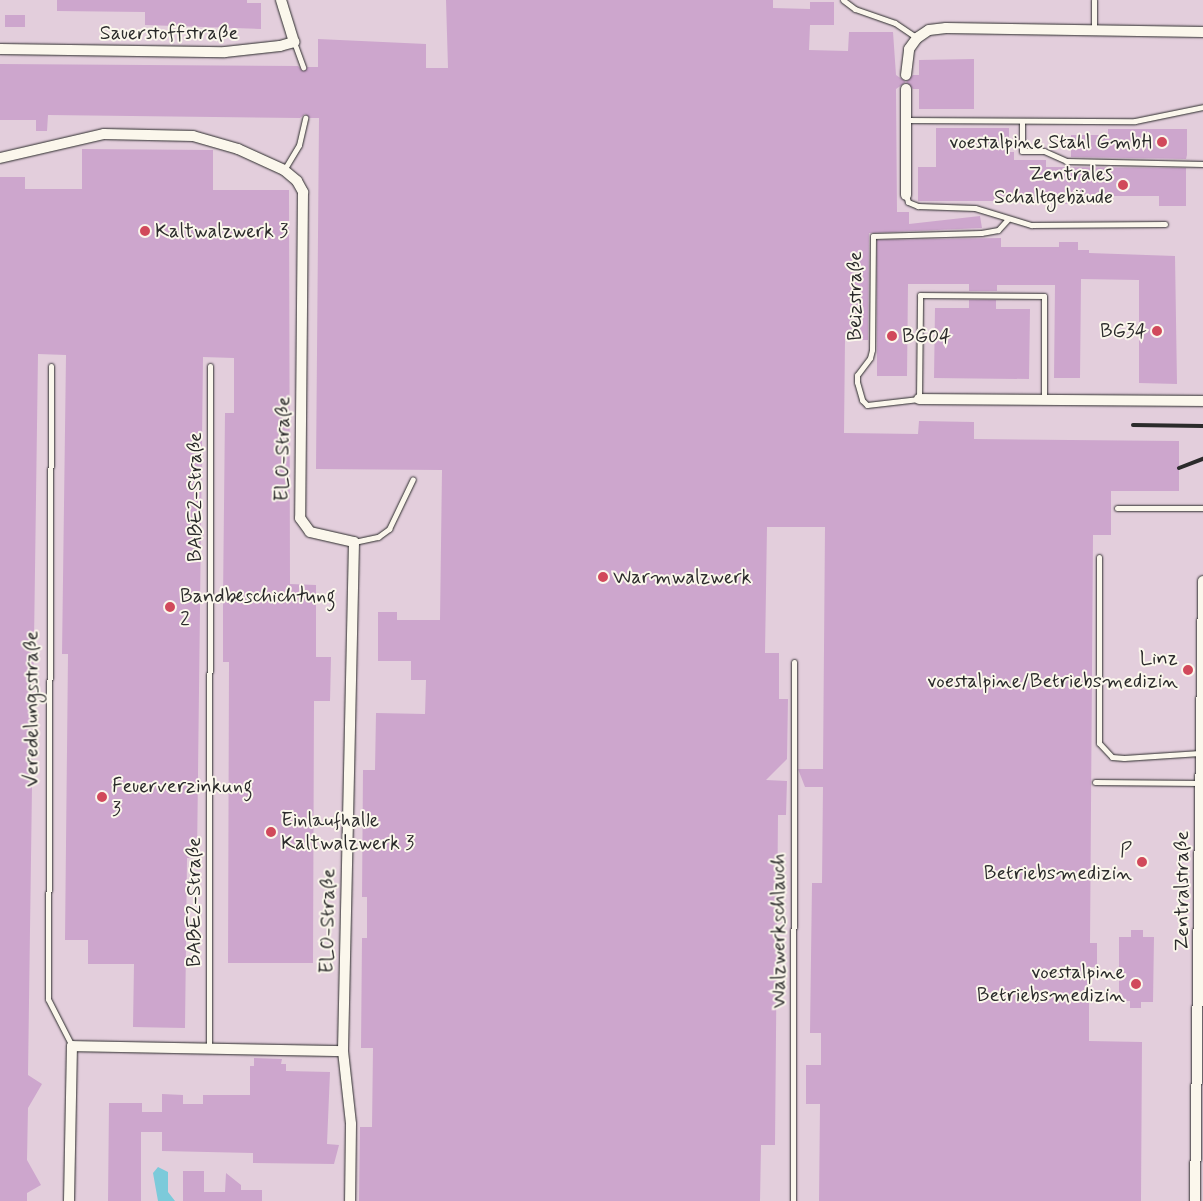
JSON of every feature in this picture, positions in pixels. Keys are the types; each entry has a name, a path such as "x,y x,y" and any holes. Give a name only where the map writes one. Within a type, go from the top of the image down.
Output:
{"street":[{"path":"281,0 294,42"},
{"path":"906,75 909,48 917,38 929,30 946,28 1094,29 1203,32"},
{"name":"Sauerstoffstraße","path":"0,49 232,52 294,42"},
{"path":"906,89 906,195"},
{"name":"ELO-Straße","path":"0,158 95,135 193,136 238,149 284,170 297,181 303,192 300,518 310,532 332,540 354,542 343,1051 351,1124 350,1201"},
{"name":"Beizstraße","path":"919,399 1203,401"},
{"name":"Zentralstraße","path":"1195,1201 1201,1038 1200,753 1203,581"},
{"path":"72,1046 209,1047 343,1051"},
{"name":"Veredelungsstraße","path":"69,1201 72,1046"}],"lane":[{"path":"843,0 855,9 895,23 917,38"},
{"path":"1094,0 1094,29"},
{"path":"294,42 303,66"},
{"path":"906,120 1135,121 1203,107"},
{"path":"284,170 299,146 305,118"},
{"path":"1022,122 1022,150 1044,151 1066,161 1203,164"},
{"path":"906,195 908,202 918,206 975,208 1031,225 1165,224"},
{"name":"Beizstraße","path":"919,399 867,405 859,392 857,375 870,358 872,350 873,236 981,233 998,230 1008,219"},
{"path":"919,399 920,296 1044,296 1044,400"},
{"name":"Veredelungsstraße","path":"52,366 48,999 72,1046"},
{"name":"BABE2-Straße","path":"209,1047 210,366"},
{"path":"354,542 378,537 389,529 413,479"},
{"path":"1117,508 1203,508"},
{"path":"1099,557 1099,743 1112,757 1124,758 1200,753"},
{"name":"Walzwerkschlauch","path":"793,1201 794,662"},
{"path":"1095,782 1200,783"}],"shaded area":[{"path":"0,0 1203,0 1203,1201 0,1201"}],"water":[{"path":"158,1167 168,1172 168,1192 175,1201 158,1201 153,1173"}],"building":[{"path":"57,0 247,0 247,3 261,3 261,29 145,25 145,12 57,11"},
{"name":"Warmwalzwerk","path":"446,0 773,0 773,8 810,9 810,2 834,2 834,25 810,25 809,50 848,51 849,32 893,32 896,75 906,82 896,89 897,212 909,212 909,224 980,216 982,228 869,233 868,340 845,340 844,433 918,434 919,421 974,422 974,439 1179,441 1179,491 1111,491 1111,535 1093,535 1090,943 1097,943 1097,967 1089,967 1089,1041 1142,1042 1141,1201 819,1201 820,1104 806,1104 806,1065 821,1065 821,1033 810,1033 812,883 822,883 823,787 805,787 798,769 823,769 825,527 767,527 765,653 779,653 779,699 788,699 787,759 766,780 787,781 786,815 778,815 775,1145 761,1145 760,1201 359,1201 360,1127 372,1127 373,1048 361,1048 362,938 367,938 367,897 362,897 363,770 375,770 376,713 425,714 426,680 411,680 411,661 378,661 378,612 397,612 397,620 440,620 442,470 316,469 319,118 309,118 305,114 300,118 48,115 47,131 36,131 36,120 0,120 0,64 298,66 303,71 307,67 318,67 318,39 426,44 426,68 448,68"},
{"path":"5,15 25,15 25,27 5,27"},
{"path":"974,59 974,109 919,109 919,89 913,89 906,82 913,75 919,75 919,60"},
{"path":"936,128 1009,128 1009,152 1014,152 1014,160 1046,160 1046,167 1186,168 1186,206 1159,206 1159,196 1085,196 1085,204 1060,204 1060,201 918,201 918,167 936,167"},
{"path":"1108,129 1187,129 1186,159 1071,157 1071,135 1108,135"},
{"path":"82,149 213,150 213,190 289,190 290,584 316,585 316,657 331,657 330,701 314,701 313,963 228,963 229,662 223,662 223,599 225,413 234,413 234,358 203,357 197,858 187,858 185,1028 133,1027 134,964 88,964 88,940 65,940 68,654 62,654 66,355 38,354 28,1075 42,1084 28,1108 27,1160 41,1185 27,1193 27,1201 0,1201 0,177 25,177 25,189 82,189"},
{"name":"BG04","path":"1001,238 1001,247 1059,247 1059,242 1078,242 1078,250 1089,250 1089,253 1175,256 1177,384 1139,383 1139,280 1081,279 1080,378 1054,378 1055,285 997,285 997,291 969,291 969,284 908,284 907,376 877,376 877,240"},
{"path":"969,300 996,300 996,309 1030,309 1029,379 934,378 935,308 969,308"},
{"name":"voestalpine Betriebsmedizin","path":"1131,930 1143,930 1143,937 1154,937 1153,1002 1141,1002 1141,1008 1130,1008 1130,1001 1119,1001 1119,937 1131,937"},
{"path":"254,1058 282,1059 281,1064 286,1064 286,1071 330,1072 327,1144 339,1145 334,1164 253,1163 253,1153 162,1151 162,1132 141,1132 141,1201 108,1201 109,1103 142,1103 142,1112 162,1112 162,1094 183,1095 183,1104 203,1104 203,1095 250,1095 250,1066 254,1066"},
{"path":"183,1171 204,1171 204,1192 225,1192 226,1173 241,1185 241,1190 262,1190 262,1201 183,1201"}],"railway":[{"path":"1133,425 1203,426"},
{"path":"1179,468 1203,459"}],"place":[{"name":"voestalpine Stahl GmbH","path":"1162,142"},
{"name":"Zentrales Schaltgebäude","path":"1123,185"},
{"name":"Kaltwalzwerk 3","path":"145,231"},
{"name":"BG34","path":"1157,331"},
{"name":"BG04","path":"892,336"},
{"name":"Warmwalzwerk","path":"603,577"},
{"name":"Bandbeschichtung 2","path":"170,607"},
{"name":"Linz voestalpine/Betriebsmedizin","path":"1188,670"},
{"name":"Feuerverzinkung 3","path":"102,797"},
{"name":"Einlaufhalle Kaltwalzwerk 3","path":"271,832"},
{"name":"P Betriebsmedizin","path":"1142,862"},
{"name":"voestalpine Betriebsmedizin","path":"1136,984"}]}
